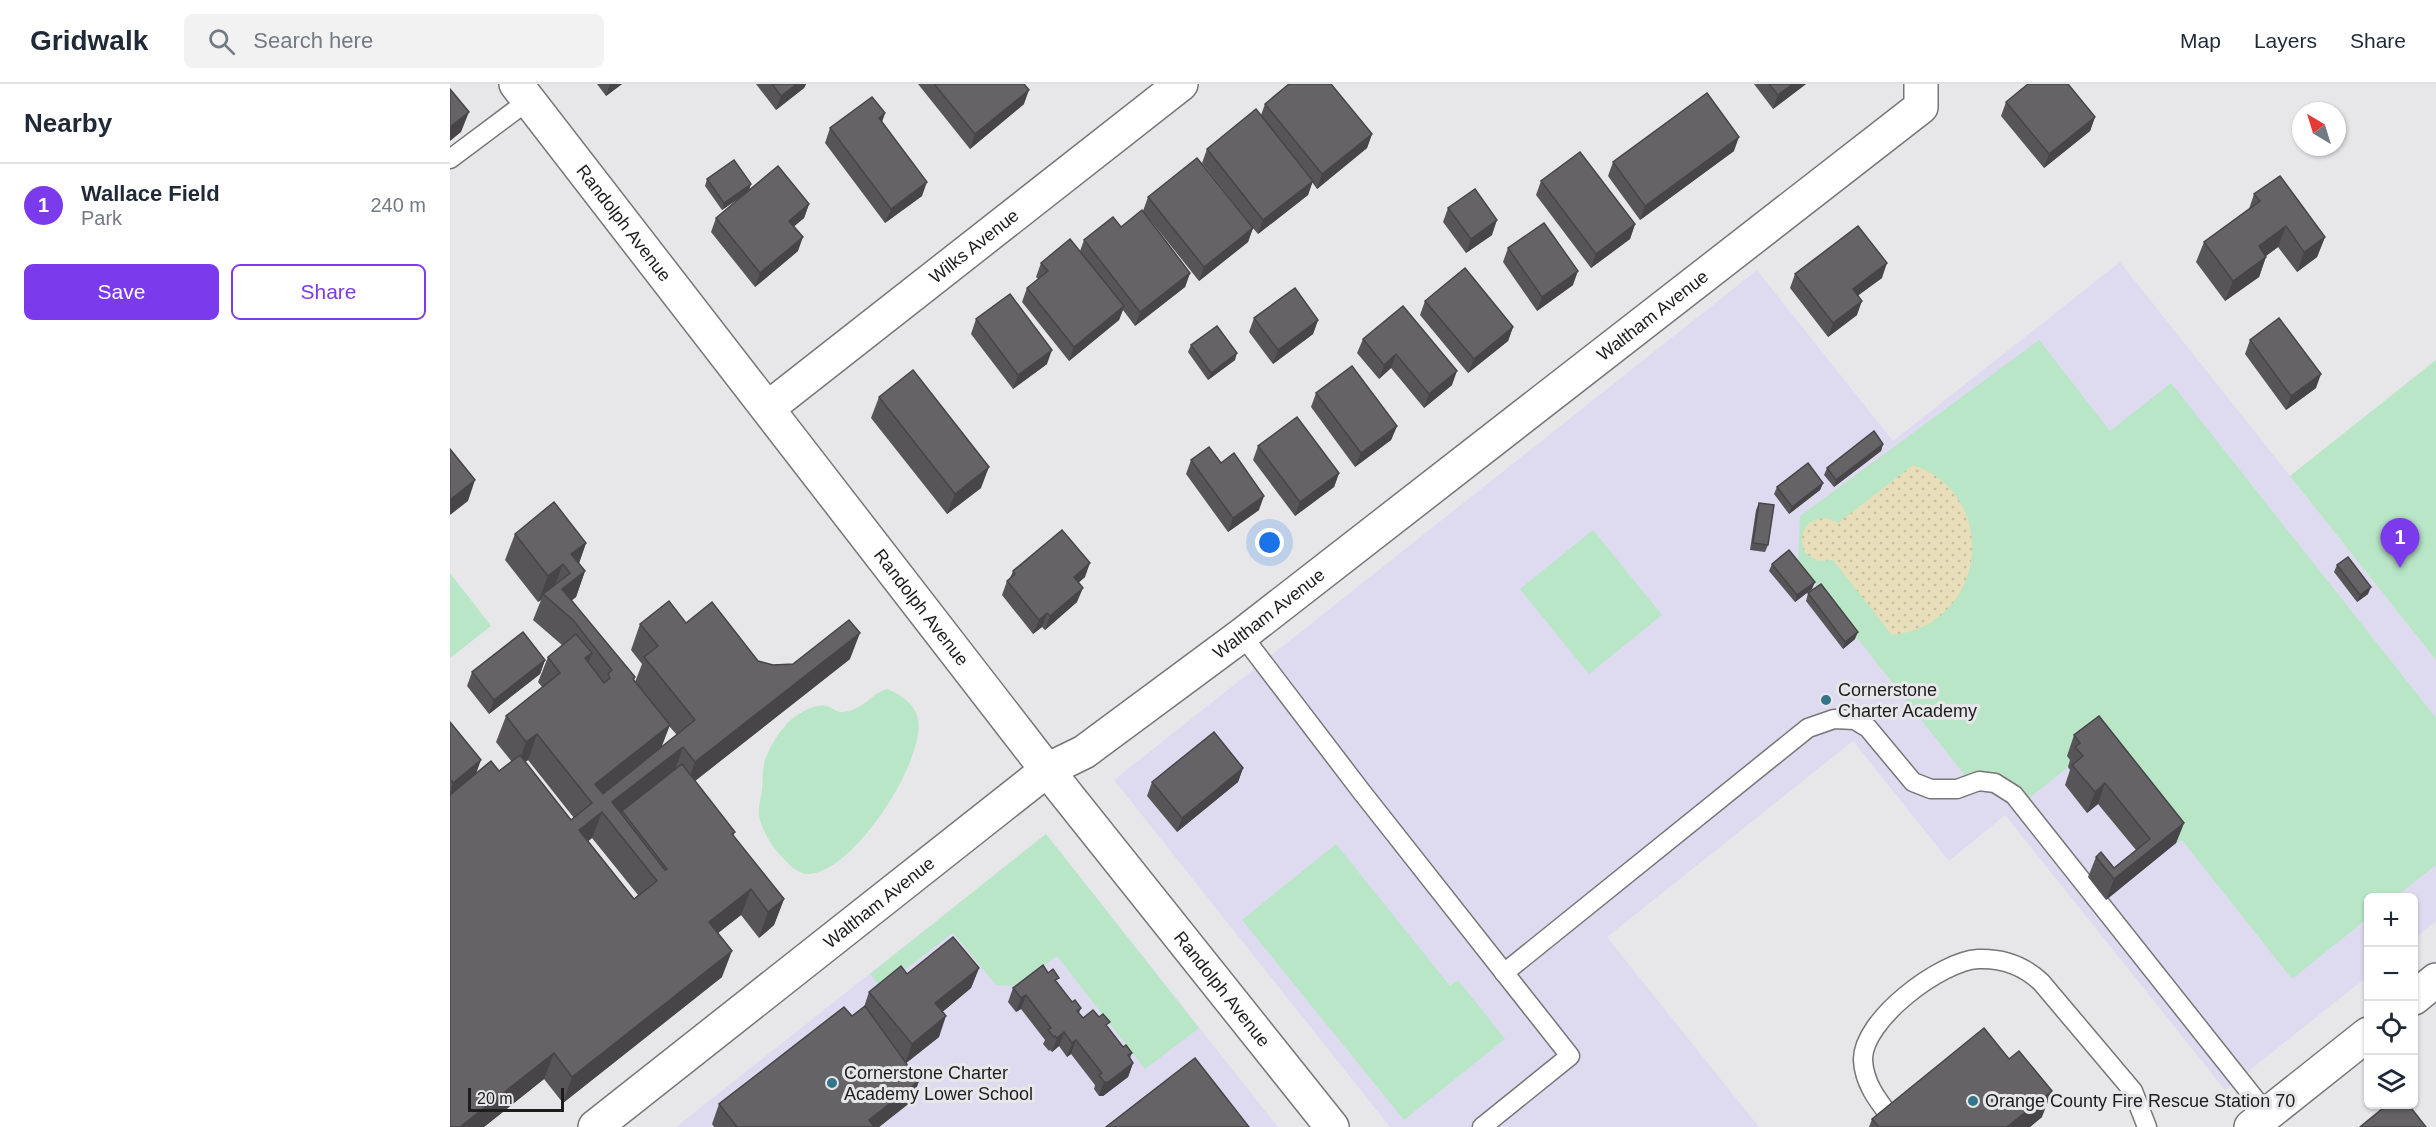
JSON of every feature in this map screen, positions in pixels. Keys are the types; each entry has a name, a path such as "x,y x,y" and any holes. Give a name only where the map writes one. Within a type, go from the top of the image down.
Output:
{"street":[{"name":"Wilks Avenue","path":"768,408 1181,84"},
{"name":"Waltham Avenue","path":"595,1127 1047,770 1084,752 1242,635 1921,107 1921,84"},
{"name":"Randolph Avenue","path":"523,92 1047,770 1332,1127"},
{"path":"2418,995 2436,980"},
{"path":"2259,1121 2364,1037"}],"lane":[{"path":"450,159 523,92"},
{"path":"1242,635 1570,1056 1482,1127"},
{"path":"1504,973 1808,728 1834,719 1855,720 1868,728 1913,782 1931,789 1957,789 1979,781 1995,783 2014,795 2259,1121"},
{"path":"1893,1120 1874,1094 1865,1076 1863,1057 1868,1042 1883,1018 1907,995 1930,978 1956,965 1977,959 2014,964 2030,971 2133,1090 2147,1127"}],"shaded area":[{"name":"Cornerstone Charter Academy","path":"2120,262 2436,660 2436,921 2418,936 2418,893 2364,893 2364,979 2225,1090 2005,815 1949,861 1853,741 1607,937 1759,1127 1390,1127 1114,780 1757,270 1893,441"},
{"path":"1046,834 1278,1127 676,1127"}],"green space":[{"path":"2039,340 2110,431 2171,383 2436,718 2436,865 2400,893 2364,893 2364,921 2292,979 2182,840 2176,843 2073,763 2028,799 1966,777 1798,562 1800,516"},
{"path":"2436,360 2436,660 2290,476"},
{"path":"1593,530 1662,615 1589,674 1520,589"},
{"path":"450,573 491,626 450,658"},
{"path":"887,689 906,700 914,709 918,719 917,737 911,761 899,786 865,836 845,856 826,869 808,874 801,872 787,863 774,847 760,820 763,767 769,751 784,727 805,711 823,705 839,712 851,710"},
{"path":"1046,834 1199,1028 1145,1069 1057,956 1016,986 996,985 953,933 881,988 870,974"},
{"path":"1336,844 1450,986 1458,980 1505,1039 1404,1120 1242,920"}],"sand":[{"path":"1913,465 1942,481 1961,503 1971,530 1972,558 1964,585 1948,609 1924,626 1892,635 1833,560 1818,561 1805,553 1802,536 1809,524 1815,520 1830,519 1838,523"}],"building":[{"path":"772,84 797,84 781,96"},
{"path":"934,84 1024,84 1029,90 975,134"},
{"path":"1289,84 1331,84 1372,134 1322,174 1265,104"},
{"path":"1769,84 1793,84 1778,95"},
{"path":"2028,84 2068,84 2095,117 2049,154 2006,102"},
{"path":"450,89 469,112 450,127"},
{"path":"1707,93 1739,137 1645,206 1613,162"},
{"path":"872,97 885,113 879,118 927,182 891,209 830,128"},
{"path":"1256,109 1313,181 1263,220 1207,149"},
{"path":"1580,152 1635,224 1596,254 1541,181"},
{"path":"1197,158 1253,228 1204,267 1148,197"},
{"path":"734,160 751,184 724,203 707,179"},
{"path":"778,166 809,204 789,221 803,237 760,273 716,218"},
{"path":"2280,176 2325,237 2304,252 2286,226 2259,246 2266,257 2233,281 2204,242 2260,201 2254,194"},
{"path":"1475,189 1497,220 1471,239 1448,208"},
{"path":"1142,210 1190,273 1140,312 1084,240 1113,217 1121,227"},
{"path":"1544,223 1578,271 1542,297 1508,248"},
{"path":"1858,226 1887,263 1853,289 1862,301 1833,323 1795,274"},
{"path":"1070,239 1124,306 1074,347 1027,288 1048,271 1041,263"},
{"path":"1465,268 1513,327 1474,359 1425,301"},
{"path":"1295,288 1318,320 1278,350 1254,318"},
{"path":"1010,294 1052,350 1018,375 976,319"},
{"path":"1403,306 1457,371 1429,394 1396,354 1384,365 1363,339"},
{"path":"2279,318 2321,374 2291,396 2250,340"},
{"path":"1217,326 1237,353 1211,373 1191,345"},
{"path":"1352,366 1397,426 1361,453 1316,393"},
{"path":"913,370 989,467 955,494 879,397"},
{"path":"1297,417 1339,473 1300,502 1258,446"},
{"path":"1874,431 1883,444 1836,480 1827,468"},
{"path":"1209,447 1221,463 1234,453 1264,496 1233,518 1191,460"},
{"path":"450,449 475,480 450,500"},
{"path":"1808,463 1823,483 1792,507 1777,487"},
{"path":"554,502 586,543 571,554 585,571 562,589 635,677 633,679 670,725 595,784 603,794 695,720 644,657 658,646 640,624 669,601 686,623 712,602 758,661 773,665 793,664 849,620 860,633 695,762 683,747 612,802 665,870 667,869 622,811 682,764 735,832 732,834 784,899 768,912 751,889 709,922 732,951 572,1077 554,1053 460,1127 450,1127 450,795 491,761 499,771 520,755 571,820 592,803 537,734 526,742 506,716 560,673 548,657 576,634 592,653 585,658 604,683 610,678 608,674 612,670 573,620 543,594 570,573 563,564 548,576 515,534","holes":["602,812 657,881 634,899 579,830"]},
{"path":"1759,503 1774,505 1768,545 1753,543"},
{"path":"1062,530 1090,563 1074,577 1083,588 1050,616 1047,613 1039,620 1007,581 1015,574 1013,571"},
{"path":"1789,550 1815,582 1797,595 1772,564"},
{"path":"2348,557 2371,587 2360,595 2337,565"},
{"path":"1821,584 1858,632 1845,642 1808,593"},
{"path":"523,632 545,660 494,700 472,672"},
{"path":"2099,716 2184,823 2114,879 2096,857 2101,852 2114,868 2150,839 2105,783 2095,792 2072,765 2083,756 2075,747 2080,743 2074,735"},
{"path":"450,722 481,760 453,783 450,779"},
{"path":"1214,732 1243,768 1182,818 1152,782"},
{"path":"953,937 979,968 935,1003 946,1016 912,1044 869,992 901,966 907,974"},
{"path":"1043,965 1048,973 1053,969 1059,978 1055,980 1072,1002 1075,1000 1081,1008 1077,1011 1083,1018 1093,1010 1099,1017 1103,1014 1110,1022 1106,1025 1123,1047 1126,1045 1132,1053 1128,1055 1133,1063 1108,1082 1104,1082 1099,1075 1102,1073 1076,1040 1072,1043 1064,1032 1057,1038 1054,1037 1048,1030 1051,1028 1026,995 1021,998 1013,988"},
{"name":"Cornerstone Charter Academy Lower School","path":"865,1006 919,1081 869,1120 874,1127 737,1127 719,1104 844,1007 852,1016"},
{"path":"1984,1028 2009,1059 2019,1051 2052,1091 2007,1127 1879,1127 1872,1119"},
{"path":"1195,1058 1249,1127 1106,1127"},
{"path":"2382,1109 2412,1109 2426,1127 2360,1127"}],"place":[{"name":"Wallace Field","path":"2400,568"},
{"name":"Cornerstone Charter Academy","path":"1826,700"},
{"name":"Cornerstone Charter Academy Lower School","path":"832,1083"},
{"name":"Orange County Fire Rescue Station 70","path":"1973,1101"}]}
